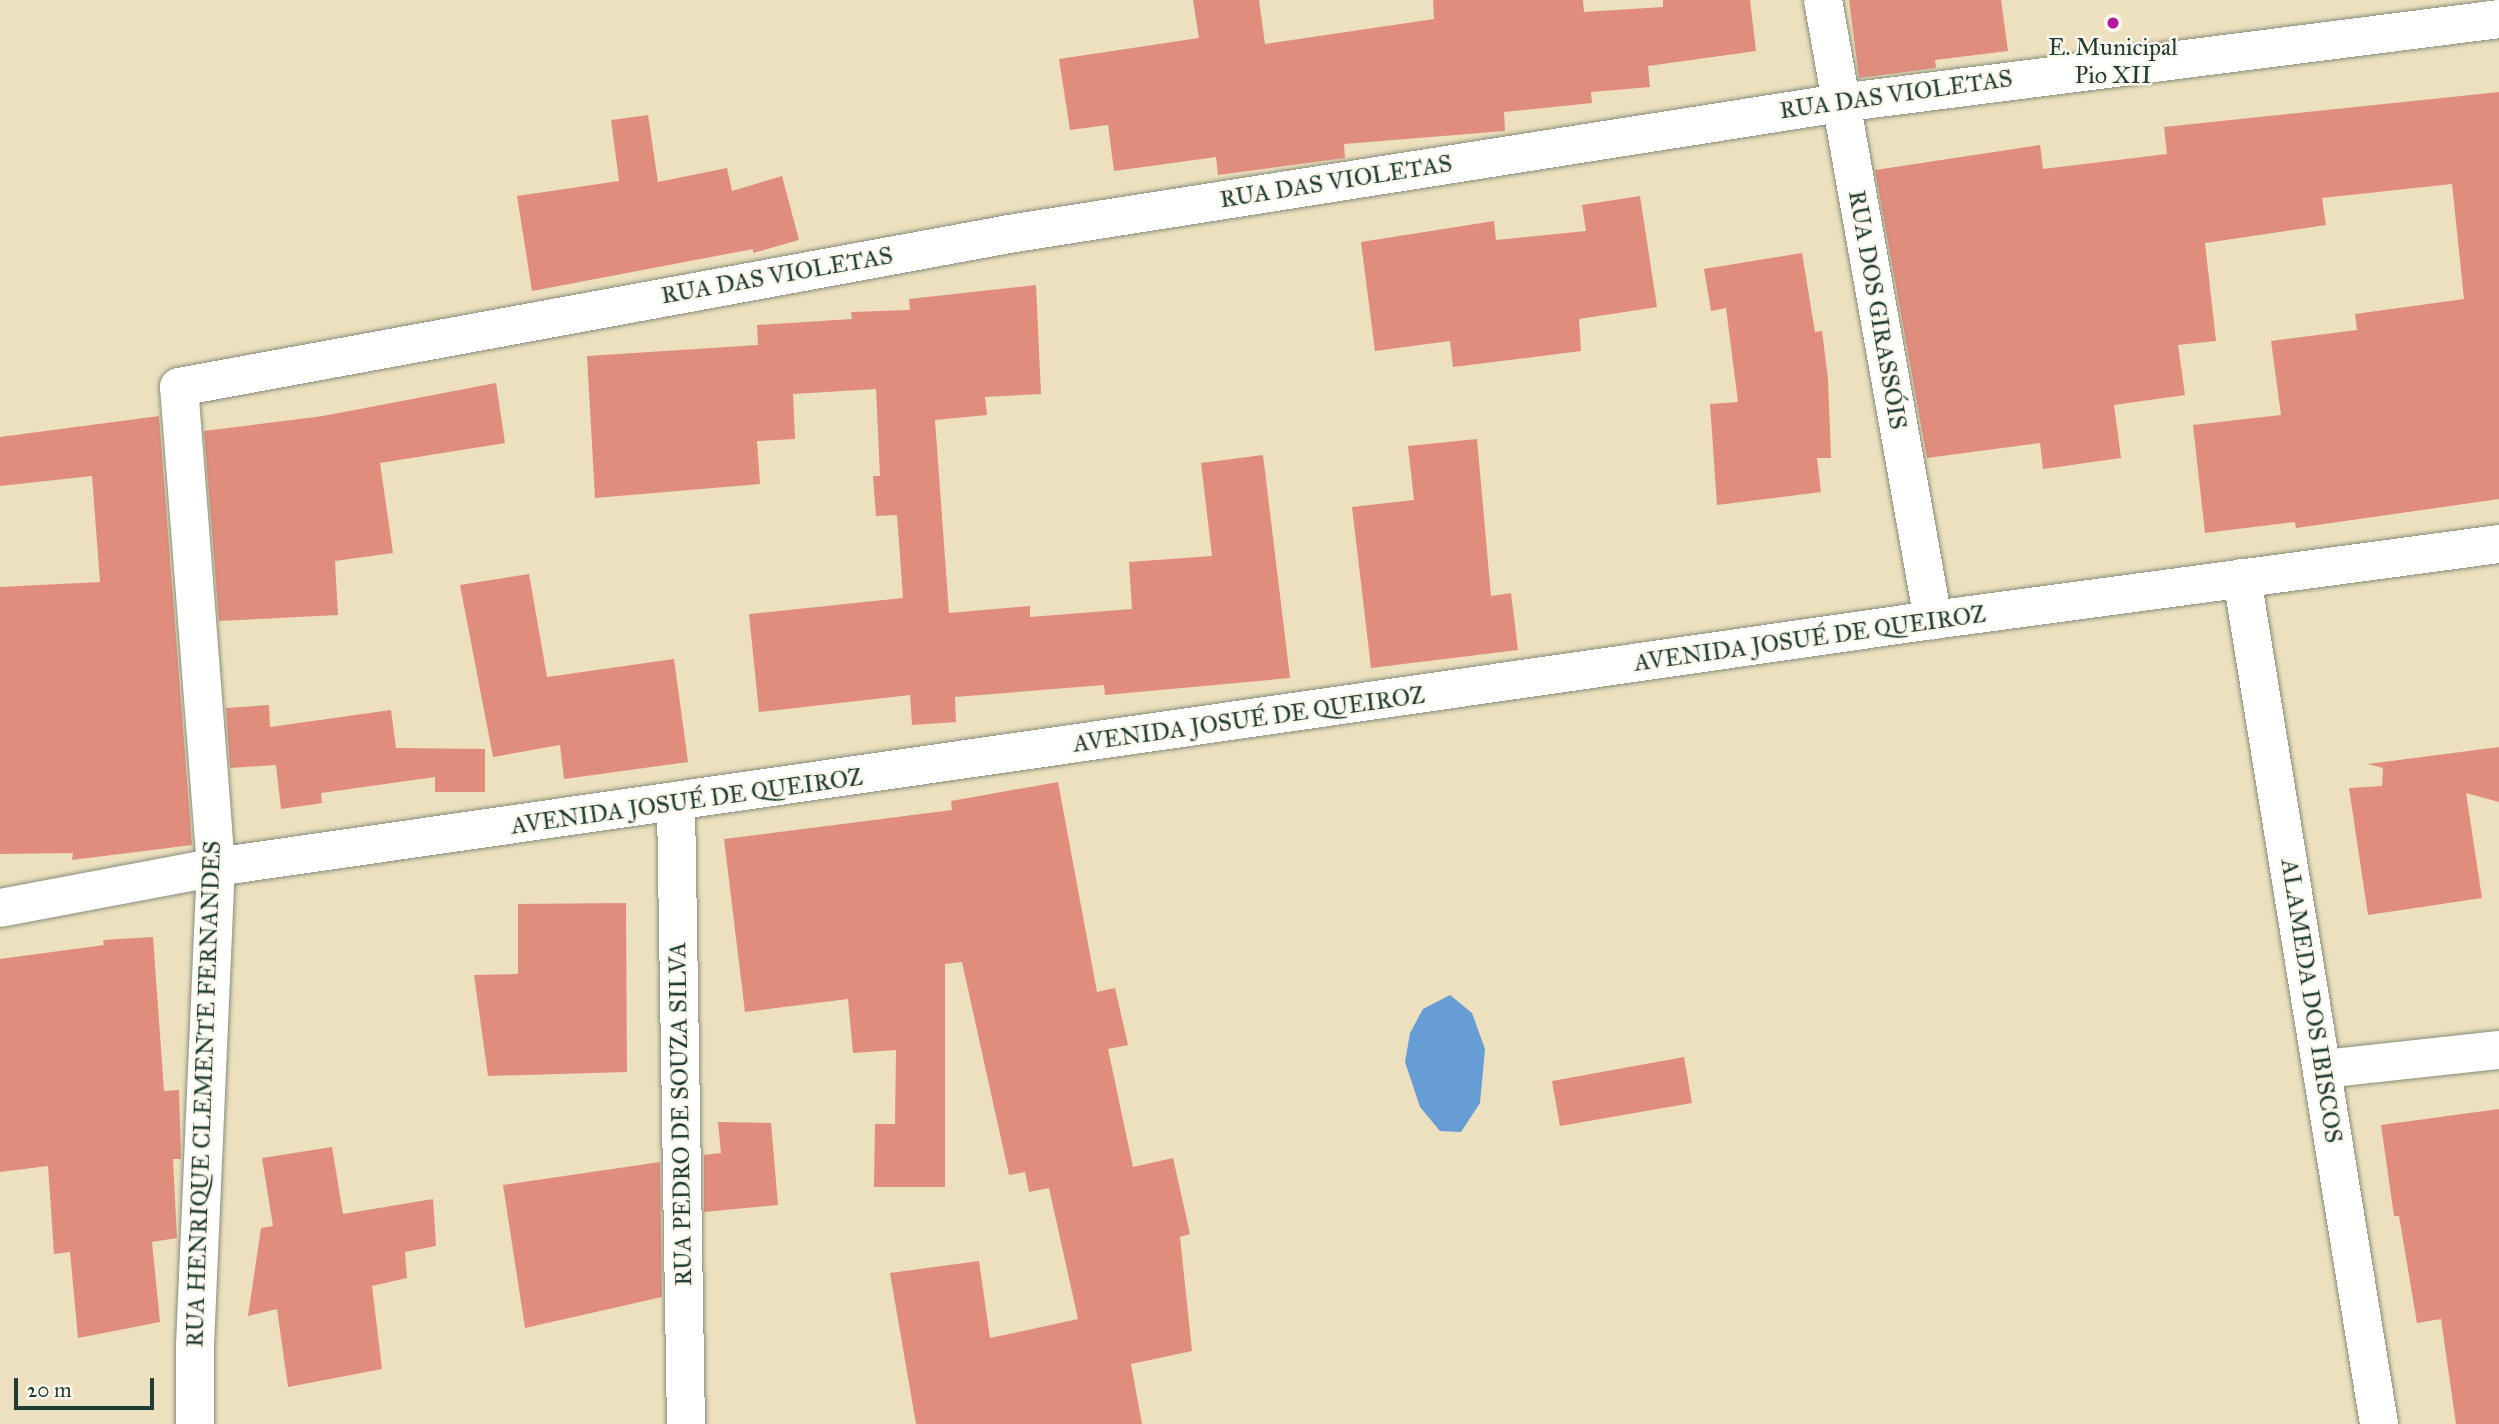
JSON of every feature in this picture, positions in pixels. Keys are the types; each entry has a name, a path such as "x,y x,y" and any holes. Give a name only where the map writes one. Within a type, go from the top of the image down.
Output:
{"street":[{"name":"RUA DOS GIRASSÓIS","path":"1823,0 1933,621"},
{"name":"RUA DAS VIOLETAS","path":"179,387 1009,234 1840,103 2499,19"},
{"name":"RUA HENRIQUE CLEMENTE FERNANDES","path":"179,387 216,867 195,1424"},
{"name":"AVENIDA JOSUÉ DE QUEIROZ","path":"0,908 216,867 676,804 1933,621 2499,544"},
{"name":"ALAMEDA DOS IBISCOS","path":"2242,578 2379,1424"},
{"name":"RUA PEDRO DE SOUZA SILVA","path":"676,804 686,1424"},
{"path":"2323,1069 2499,1050"}],"water":[{"path":"1450,995 1472,1013 1485,1049 1480,1103 1461,1132 1440,1131 1420,1107 1405,1062 1410,1033 1423,1009"}],"building":[{"path":"1193,0 1259,0 1265,44 1434,19 1433,0 1583,0 1584,12 1663,7 1663,0 1750,0 1756,51 1648,66 1650,87 1591,92 1592,103 1504,112 1505,131 1344,144 1345,158 1218,175 1216,157 1114,171 1108,125 1070,130 1059,59 1199,38"},
{"path":"1849,0 2001,0 2008,51 1935,60 1936,68 1859,78"},
{"path":"2499,92 2499,499 2296,528 2295,522 2205,533 2193,425 2281,415 2271,341 2357,330 2355,314 2464,299 2452,184 2322,198 2326,225 2205,243 2216,341 2178,345 2185,395 2114,405 2121,458 2043,469 2040,443 1927,458 1875,170 2040,145 2043,169 2167,154 2164,127"},
{"path":"648,115 658,182 727,168 732,191 782,176 799,240 753,253 753,249 532,291 517,196 619,181 611,120"},
{"path":"1640,196 1657,307 1579,319 1581,351 1453,367 1450,341 1375,351 1361,242 1494,221 1496,240 1586,231 1582,205"},
{"path":"1802,253 1815,332 1822,331 1828,379 1831,458 1817,458 1821,492 1717,505 1710,404 1738,402 1726,308 1711,311 1704,269"},
{"path":"1036,285 1041,394 985,397 987,415 935,420 949,613 1030,606 1030,617 1132,609 1129,562 1212,556 1201,463 1263,455 1290,678 1105,695 1104,685 955,697 956,722 912,725 910,695 759,712 749,614 903,598 897,515 876,516 873,476 880,476 876,389 793,394 795,439 757,441 760,484 595,498 587,356 758,345 757,325 852,319 851,312 910,310 909,299"},
{"path":"496,383 505,443 380,463 393,553 335,561 338,615 219,621 204,431 323,416"},
{"path":"159,416 192,845 72,860 73,853 0,854 0,587 100,582 92,476 0,486 0,437"},
{"path":"1477,439 1491,596 1511,593 1518,650 1371,668 1352,507 1414,500 1408,446"},
{"path":"529,574 547,677 674,659 688,762 564,779 560,745 493,757 460,585"},
{"path":"269,705 270,727 391,710 396,748 485,749 485,792 435,792 435,777 321,793 322,803 281,809 276,765 230,768 226,708"},
{"path":"2499,747 2499,802 2466,793 2482,898 2368,915 2349,788 2382,786 2383,768 2368,764"},
{"path":"1058,782 1097,992 1115,988 1128,1045 1108,1049 1133,1167 1173,1158 1190,1234 1180,1237 1192,1351 1131,1364 1142,1424 916,1424 890,1273 979,1261 990,1338 1078,1319 1049,1188 1029,1192 1025,1172 1009,1175 962,962 945,964 945,1187 874,1187 875,1124 895,1124 896,1050 853,1053 848,999 745,1012 724,839 952,810 951,801"},
{"path":"626,903 627,1072 488,1076 474,975 518,974 518,904"},
{"path":"153,937 164,1091 179,1090 181,1159 173,1159 177,1238 152,1242 160,1322 78,1338 70,1252 54,1254 48,1166 0,1172 0,959 104,945 103,940"},
{"path":"1684,1057 1692,1103 1560,1126 1552,1081"},
{"path":"2499,1109 2499,1424 2456,1424 2441,1319 2417,1323 2399,1216 2394,1216 2381,1125"},
{"path":"718,1122 771,1123 778,1205 704,1212 704,1155 721,1153"},
{"path":"332,1147 343,1214 433,1199 436,1246 405,1252 407,1278 372,1286 382,1369 288,1387 277,1309 248,1316 261,1228 273,1226 262,1158"},
{"path":"660,1162 662,1297 525,1328 503,1185"}],"place":[{"name":"E. Municipal Pio XII","path":"2113,23"}]}
